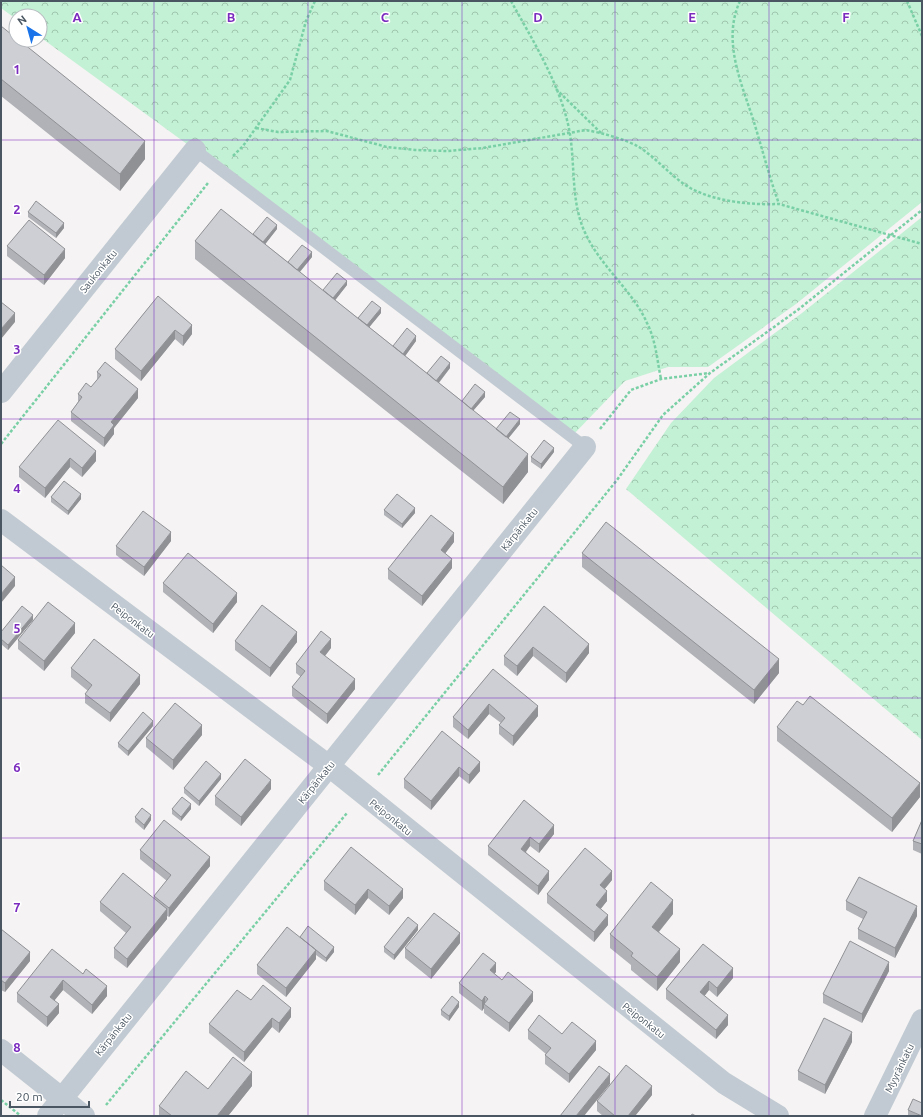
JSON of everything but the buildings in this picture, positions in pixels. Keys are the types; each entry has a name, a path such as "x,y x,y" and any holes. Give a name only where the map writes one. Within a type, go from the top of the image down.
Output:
{"street":[{"name":"Saukonkatu","path":"1,392 195,150"},
{"name":"Kärpänkatu","path":"48,1116 585,447"},
{"name":"Peiponkatu","path":"1,520 329,766 724,1083 778,1116"},
{"name":"Myyränkatu","path":"875,1116 922,1020"},
{"path":"1,1050 84,1116"}],"lane":[{"path":"195,150 585,447"}],"path":[{"path":"229,159 243,146 290,80 306,21 314,1"},
{"path":"511,1 556,88 568,124 574,194 583,227 594,251 626,291 647,322 654,340 661,379"},
{"path":"513,5 514,1"},
{"path":"740,1 734,12 732,31 733,52 740,82 779,204"},
{"path":"906,1 922,36"},
{"path":"556,88 602,133"},
{"path":"256,128 278,132 327,131 388,147 447,151 483,148 586,130 602,133 638,147 691,188 712,197 760,204 779,204 922,244"},
{"path":"1,444 210,181"},
{"path":"617,480 663,415 710,373 799,309 922,210"},
{"path":"585,447 631,390 661,379 710,373"},
{"path":"1,1100 21,1116"}],"green space":[{"path":"1,1 922,1 922,202 796,304 708,367 668,367 625,381 572,436 224,171 48,43 48,8 8,8 8,13 1,8"},
{"path":"922,217 922,740 626,489 671,423 714,378 802,313"}]}
